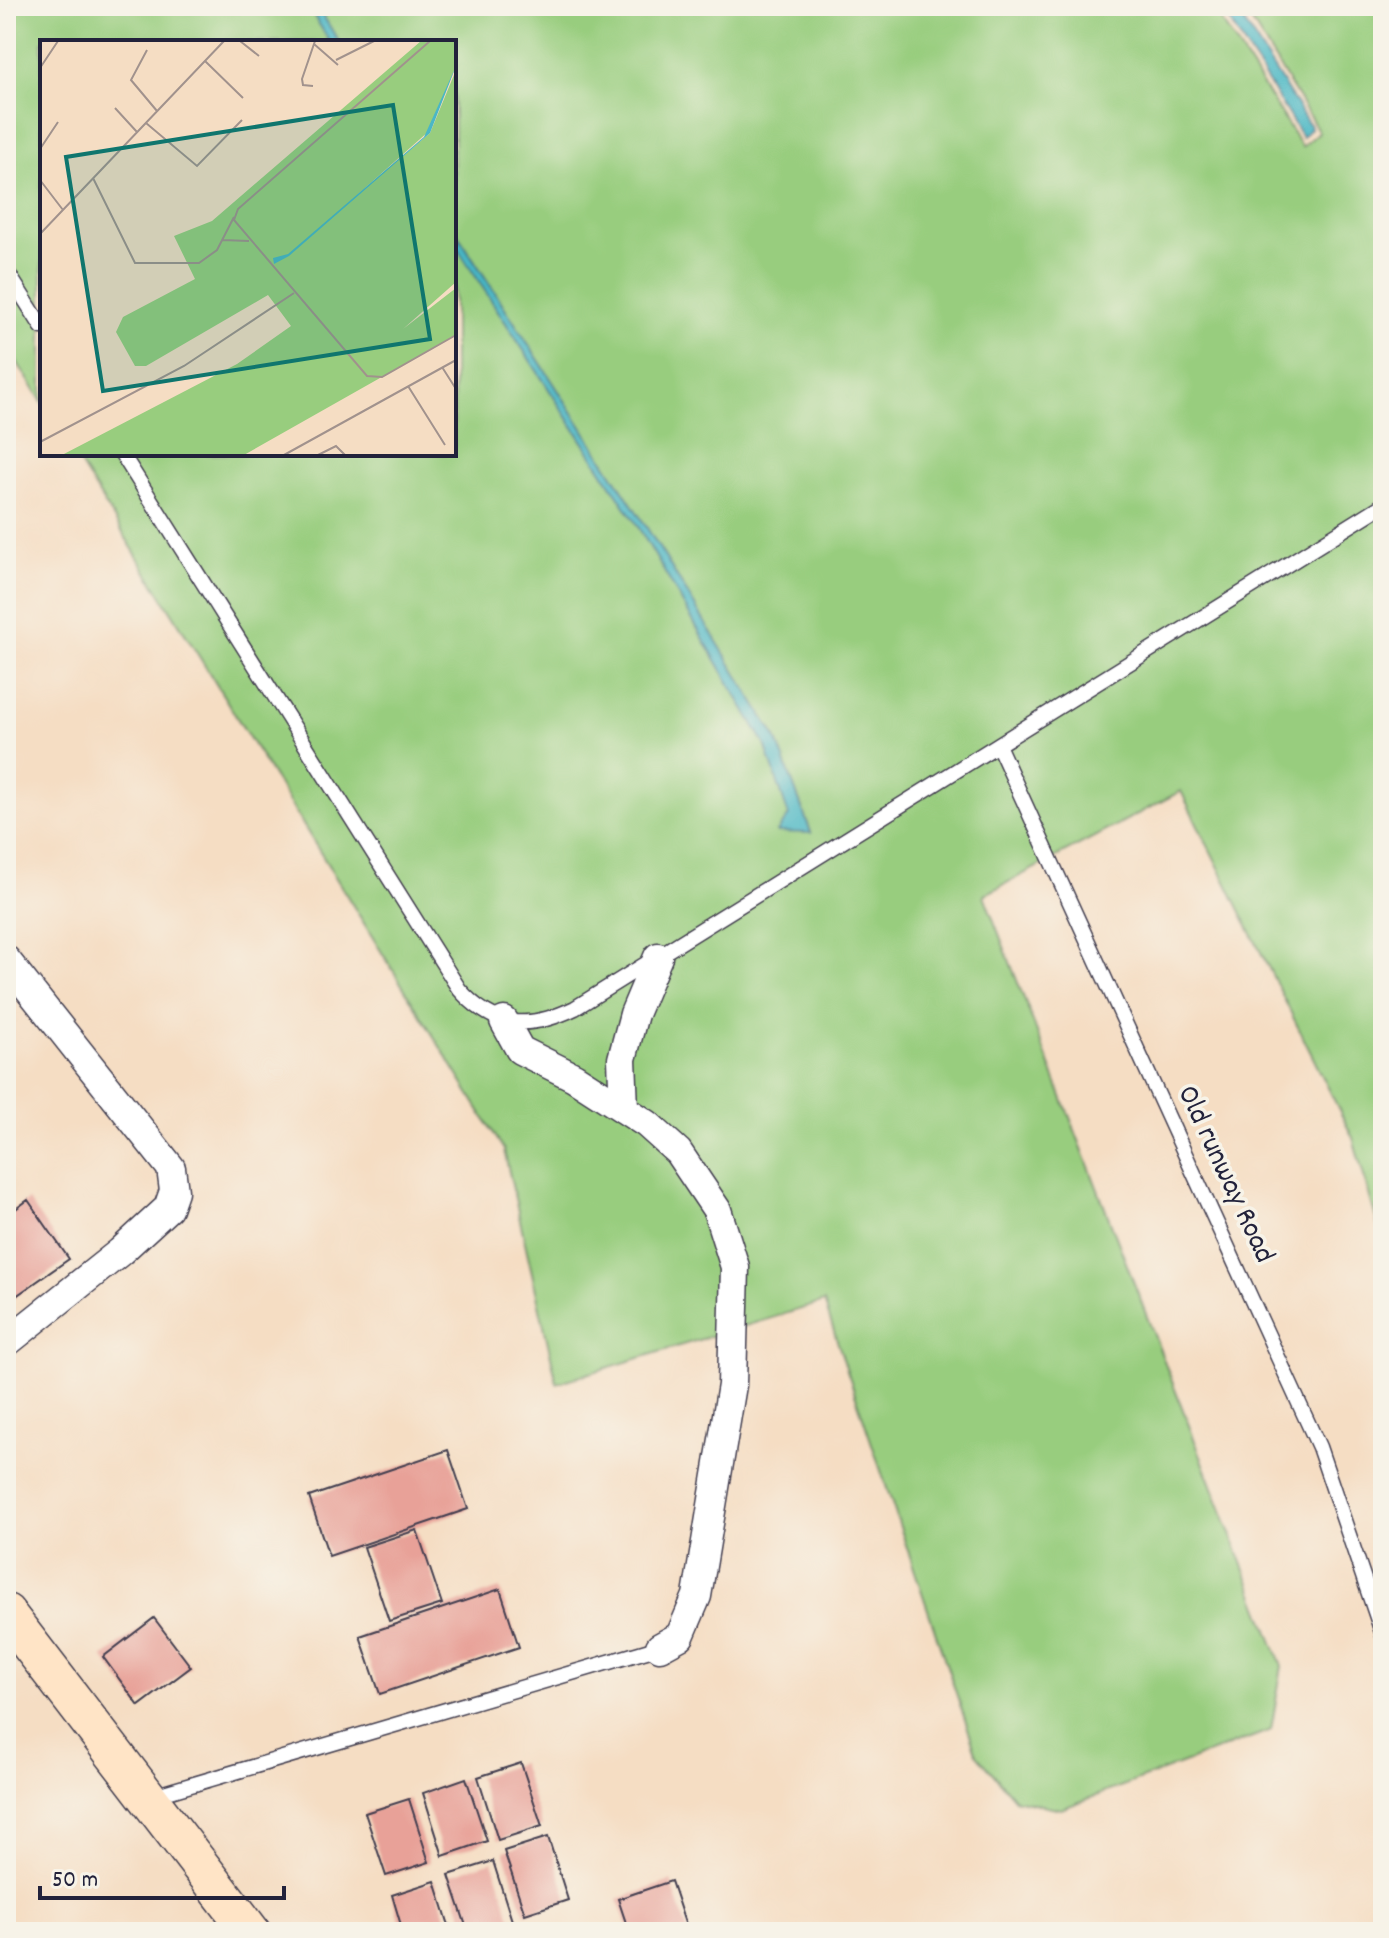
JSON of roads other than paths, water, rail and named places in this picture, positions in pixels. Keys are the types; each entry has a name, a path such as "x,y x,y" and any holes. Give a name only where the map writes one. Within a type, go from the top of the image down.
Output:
{"main road":[{"path":"6,1613 251,1932"}],"street":[{"path":"624,1109 622,1059 634,1014 658,957"},
{"path":"6,960 171,1168 174,1191 168,1208 120,1252 6,1343"},
{"path":"504,1021 520,1050 574,1077 624,1109 647,1124 678,1152 717,1210 735,1267 732,1385 697,1596 680,1636 660,1647"}],"lane":[{"path":"6,270 40,324"},
{"path":"123,456 459,989 474,1006 504,1021 521,1023 556,1017 658,957 1383,505"},
{"name":"Old runway Road","path":"998,745 1319,1447 1383,1635"},
{"path":"147,1798 660,1647"}],"water":[{"path":"308,6 317,6 338,40 329,40"},
{"path":"1220,6 1234,6 1311,128 1302,137"},
{"path":"456,232 642,520 776,738 811,833 777,832 789,816 765,744 636,523 456,246"}]}
